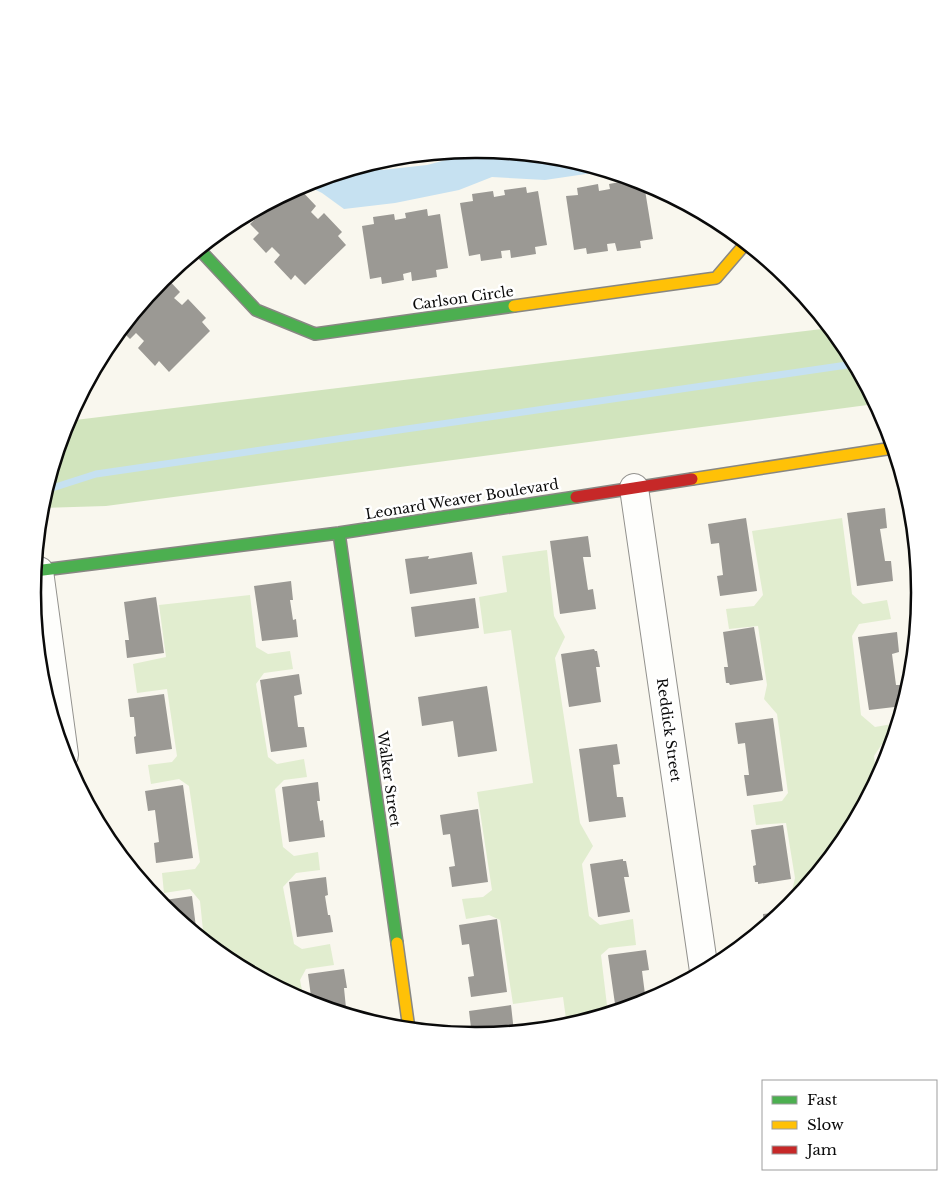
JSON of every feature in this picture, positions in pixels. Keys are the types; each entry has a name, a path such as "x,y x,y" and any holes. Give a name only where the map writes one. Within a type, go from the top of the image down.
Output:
{"street":[{"name":"Carlson Circle","path":"204,254 256,310 315,334 716,278 741,248"},
{"name":"Leonard Weaver Boulevard","path":"42,570 339,534 887,449"},
{"name":"Reddick Street","path":"634,488 703,963"},
{"name":"Walker Street","path":"339,534 408,1022"},
{"path":"41,600 57,709"}],"green space":[{"path":"822,329 853,375 868,405 106,506 50,508 64,453 77,420"},
{"path":"842,518 852,594 863,604 887,600 891,619 859,624 852,636 861,715 875,727 890,724 888,732 884,744 874,756 875,765 853,810 821,857 792,890 795,878 786,823 756,825 753,805 782,801 788,793 777,714 764,699 767,685 758,626 729,629 726,609 754,606 763,595 752,531"},
{"path":"547,550 554,616 565,637 555,658 580,823 593,846 582,864 589,916 600,925 633,919 636,945 609,948 601,955 607,1007 566,1018 563,997 513,1004 500,920 489,915 466,919 462,899 483,897 492,890 477,792 533,783 511,630 484,634 479,597 507,592 502,556"},
{"path":"250,595 256,647 268,654 290,651 293,669 264,673 256,684 268,757 277,764 304,759 307,777 284,780 275,789 283,847 294,856 318,852 320,870 296,873 283,887 294,944 302,949 330,944 334,965 306,969 300,980 302,990 234,954 203,930 200,901 190,889 164,893 162,873 195,869 200,862 189,786 179,779 151,784 148,765 172,762 177,756 167,689 137,693 133,664 166,657 159,605"}],"water":[{"path":"450,159 504,159 533,161 590,173 545,180 492,177 459,190 395,203 344,209 315,189 377,169 427,165"}],"building":[{"path":"619,182 645,193 653,239 640,241 641,248 617,251 615,243 607,244 608,251 587,254 586,248 574,250 566,196 578,195 577,188 598,184 599,191 610,189 609,184"},
{"path":"526,187 527,193 538,191 547,245 535,247 536,254 511,258 510,250 501,251 502,258 481,261 480,254 469,256 460,203 473,201 472,194 493,191 494,197 505,195 504,190"},
{"path":"304,194 316,206 311,212 318,219 324,213 342,232 338,236 346,245 305,285 295,275 291,280 274,262 280,255 272,247 266,253 253,239 259,233 250,224 259,216"},
{"path":"427,209 428,216 440,214 448,268 436,270 437,277 412,281 411,272 403,274 404,280 382,284 381,277 370,279 362,226 374,224 373,217 394,214 395,220 406,218 405,213"},
{"path":"171,283 180,292 174,298 182,305 188,299 206,318 202,322 210,331 169,372 159,361 155,366 138,348 144,341 136,333 130,339 126,335 131,328"},
{"path":"885,508 887,528 880,529 885,561 891,561 893,581 857,586 847,513"},
{"path":"746,518 757,591 720,596 717,576 723,575 719,543 711,544 708,524"},
{"path":"588,536 591,557 583,557 588,590 593,589 596,609 560,614 550,541"},
{"path":"472,552 477,584 410,594 405,559 429,556 428,559"},
{"path":"291,581 293,600 290,600 293,620 296,619 298,637 262,641 254,586"},
{"path":"156,597 164,653 127,658 125,640 129,640 124,602"},
{"path":"475,598 479,628 415,637 411,607"},
{"path":"754,627 763,680 730,685 726,683 724,667 728,667 723,632"},
{"path":"897,632 899,652 892,654 896,685 900,685 895,707 869,710 858,637"},
{"path":"594,649 597,651 600,667 596,667 601,702 569,707 561,654"},
{"path":"299,674 302,694 294,696 298,727 304,727 307,747 271,752 260,680"},
{"path":"487,686 497,751 458,757 453,721 422,726 418,697"},
{"path":"164,694 172,749 136,754 134,717 130,717 128,699"},
{"path":"773,718 783,791 747,796 744,775 749,775 745,743 738,744 735,723"},
{"path":"617,744 620,764 613,765 617,797 623,797 626,817 589,822 579,749"},
{"path":"318,782 320,801 317,801 320,821 323,820 325,837 289,842 282,787"},
{"path":"183,785 193,858 156,863 154,843 159,842 155,810 148,811 145,791"},
{"path":"478,809 488,882 452,887 449,867 455,866 450,834 443,835 440,815"},
{"path":"783,825 791,879 758,884 758,882 755,882 753,866 756,865 751,830"},
{"path":"623,859 623,861 626,861 629,877 624,877 630,912 598,917 590,864"},
{"path":"326,877 328,895 325,896 333,932 297,937 289,882"},
{"path":"192,896 196,924 189,919 168,899"},
{"path":"497,919 507,992 471,997 468,977 474,976 469,944 462,945 459,925"},
{"path":"646,950 649,970 642,971 645,993 615,1004 608,955"},
{"path":"344,969 347,988 344,988 346,1007 311,994 308,974"},
{"path":"511,1005 513,1025 471,1027 469,1011"}],"waterway":[{"path":"54,487 96,474 846,365"}],"traffic: fast":[{"path":"204,254 256,310 315,334 514,306"},
{"path":"42,570 339,533 576,497"},
{"path":"339,533 397,943"}],"traffic: slow":[{"path":"514,306 716,278 741,248"},
{"path":"692,479 887,449"},
{"path":"397,943 408,1022"}],"traffic: jam":[{"path":"576,497 692,479"}]}
